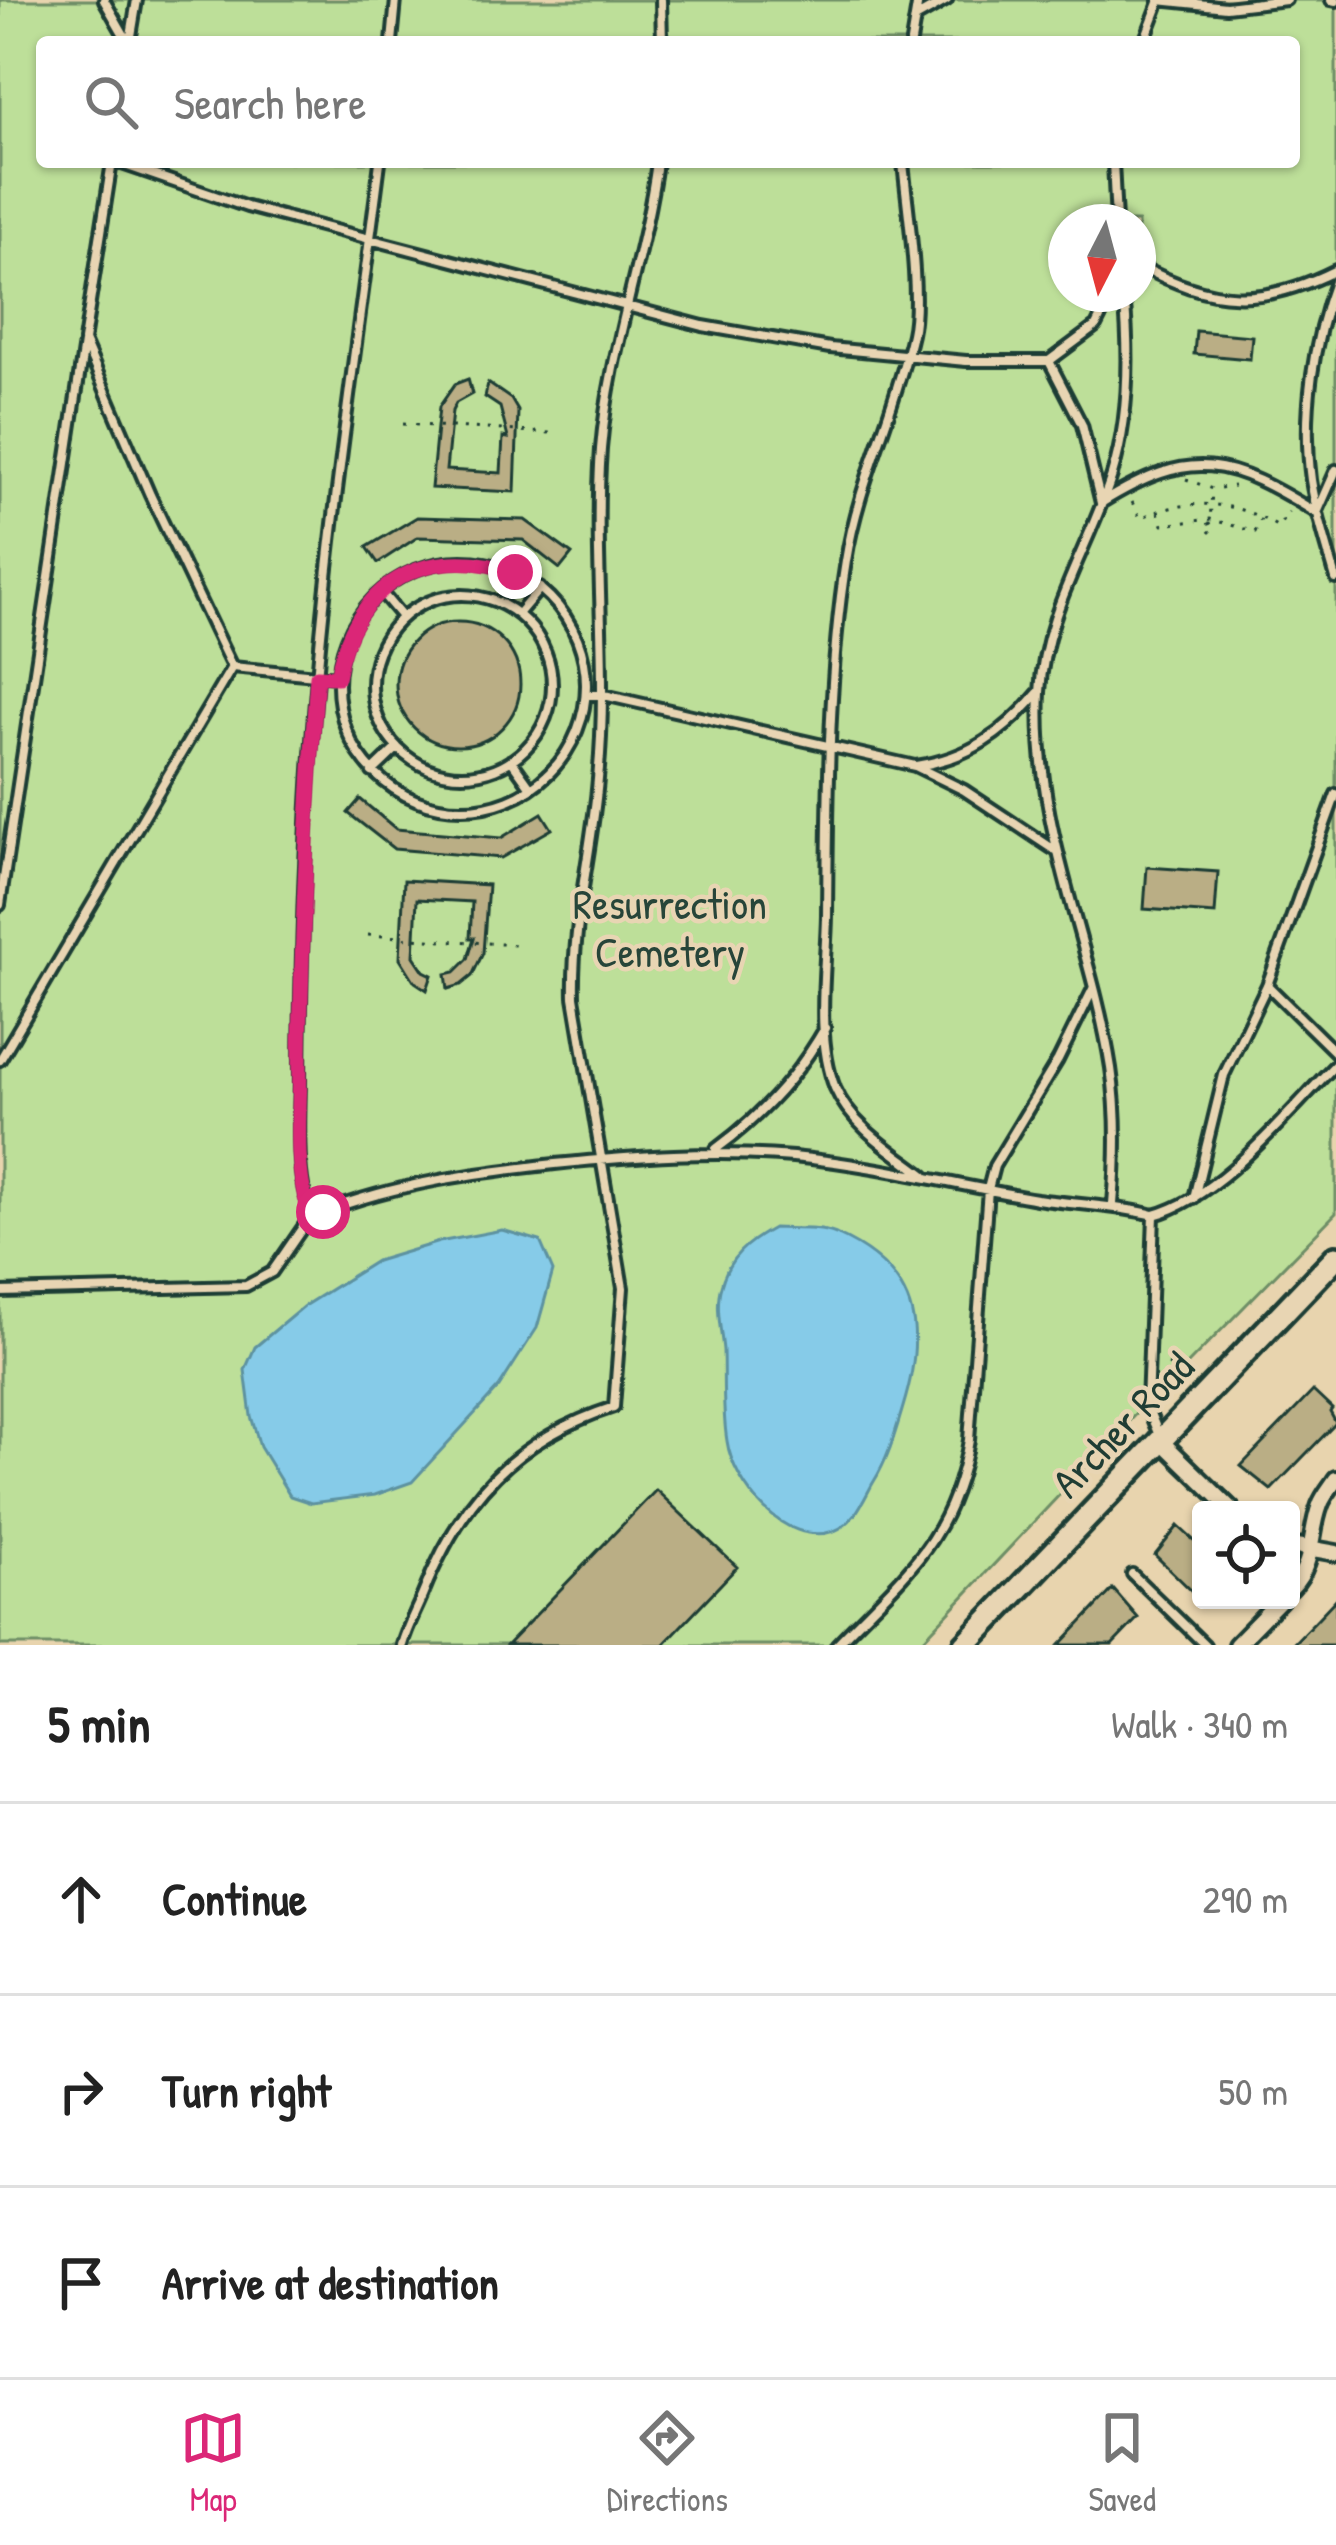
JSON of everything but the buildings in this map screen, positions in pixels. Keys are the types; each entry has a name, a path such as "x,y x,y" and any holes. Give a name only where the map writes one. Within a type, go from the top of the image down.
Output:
{"main road":[{"name":"Archer Road","path":"965,1645 1336,1257"}],"street":[{"path":"1160,1440 1223,1501"},
{"path":"1300,1579 1312,1550 1320,1503 1336,1479"},
{"path":"1300,1547 1336,1553"},
{"path":"1236,1645 1271,1609"}],"lane":[{"path":"104,0 125,36"},
{"path":"130,36 137,0"},
{"path":"393,36 396,0"},
{"path":"661,0 662,36"},
{"path":"912,36 918,0"},
{"path":"915,18 946,0"},
{"path":"1146,36 1160,0 1226,7 1286,0"},
{"path":"0,905 113,168"},
{"path":"132,168 247,207 724,329 966,362 1049,361 1096,326 1103,312"},
{"path":"314,1211 303,1194 300,998 317,676 379,168"},
{"path":"402,1645 436,1562 463,1513 495,1474 553,1431 614,1406 623,1288 574,997 573,959 598,779 604,695 598,510 601,446 650,218 656,168"},
{"path":"903,168 914,317 846,556 839,609 825,1027 834,1085 844,1104 926,1177"},
{"path":"1113,168 1115,204"},
{"path":"1156,276 1227,298 1280,293 1336,270"},
{"path":"1336,279 1310,386 1310,476 1336,579"},
{"path":"1113,1204 1117,1118 1110,1063 1054,850 1043,769 1040,691 1050,630 1101,502 1121,436 1127,387 1125,312"},
{"path":"84,341 232,667"},
{"path":"1049,361 1082,425 1101,502"},
{"path":"1101,502 1174,468 1213,465 1251,476 1317,513"},
{"path":"1317,513 1336,470"},
{"path":"456,561 515,572 540,588 577,636 585,665 586,695 572,744 557,766 531,788 492,806 440,808 404,795 372,772 345,728 337,677 343,647 356,620 381,592 398,578 426,566 456,561"},
{"path":"518,614 540,588"},
{"path":"381,592 402,617"},
{"path":"458,595 488,598 518,614 544,647 552,691 539,731 511,760 485,772 458,775 429,768 398,747 377,715 371,685 383,641 402,617 428,601 458,595"},
{"path":"232,667 337,677"},
{"path":"0,1060 232,667"},
{"path":"915,766 944,762 986,742 1040,691"},
{"path":"586,695 604,695 915,766 964,790 1054,850"},
{"path":"372,772 398,747"},
{"path":"511,760 531,788"},
{"path":"1193,1199 1224,1075 1267,985 1336,794"},
{"path":"1267,985 1336,1053"},
{"path":"836,1645 917,1562 952,1509 969,1440 988,1189 994,1166 1058,1060 1093,989"},
{"path":"713,1151 762,1113 807,1059 825,1027"},
{"path":"314,1211 433,1180 713,1151 798,1157 1041,1200 1113,1204 1154,1215 1177,1209 1212,1186 1336,1064"},
{"path":"0,1292 246,1286 272,1272 314,1211"},
{"path":"1154,1215 1147,1406 1160,1440"},
{"path":"1132,1574 1205,1645"}],"path":[{"path":"403,424 551,433"},
{"path":"1174,468 1192,483 1212,489 1233,486 1251,476"},
{"path":"1125,488 1140,518 1184,504 1212,503 1278,527 1297,500"},
{"path":"1210,521 1212,489"},
{"path":"1158,511 1163,525 1210,521 1255,532 1262,518"},
{"path":"368,935 516,945"},
{"path":"1168,1364 1188,1373"}],"green space":[{"name":"Resurrection Cemetery","path":"0,0 1336,0 1336,1213 1178,1369 918,1645 0,1645"}],"water":[{"path":"773,1228 829,1232 864,1249 900,1284 910,1305 914,1352 897,1427 857,1511 834,1531 797,1530 764,1508 739,1476 727,1441 719,1293 734,1258"},
{"path":"502,1230 540,1241 553,1271 537,1328 499,1387 412,1482 375,1495 311,1503 290,1496 260,1447 251,1416 245,1370 255,1347 304,1306 376,1261"}],"route":[{"path":"323,1212 307,1205 303,1194 300,1125 305,842 317,676 337,677 343,647 356,620 374,596 398,578 426,566 456,561 515,572"}]}
